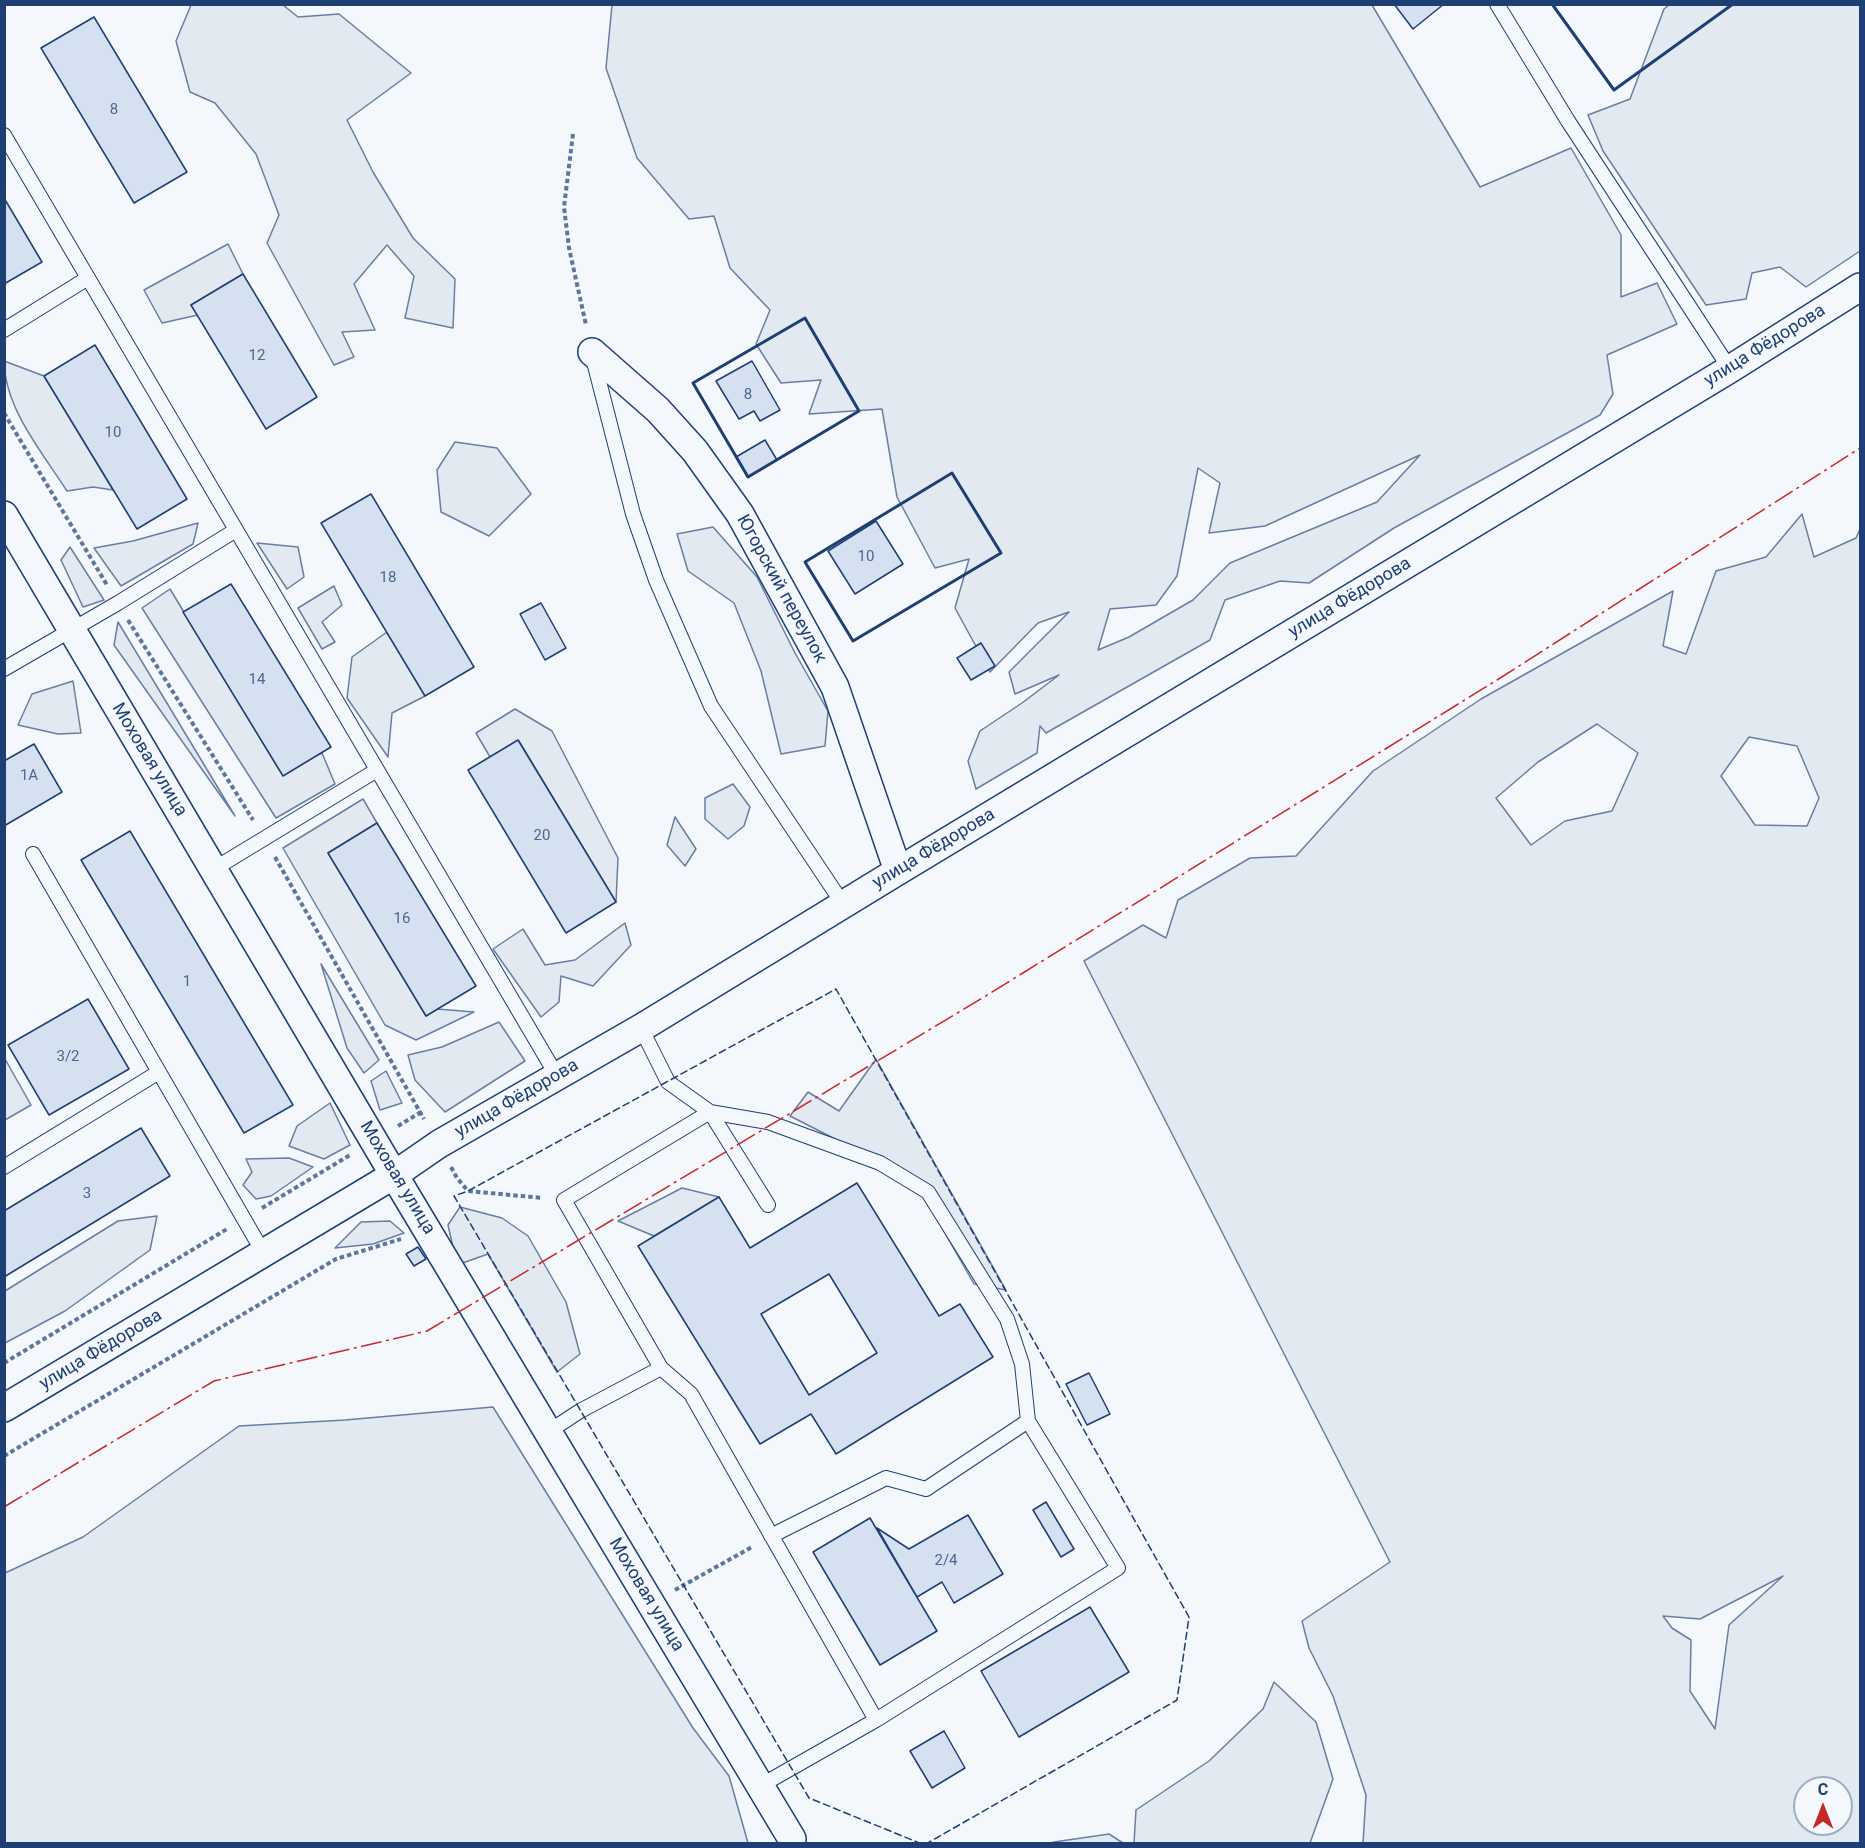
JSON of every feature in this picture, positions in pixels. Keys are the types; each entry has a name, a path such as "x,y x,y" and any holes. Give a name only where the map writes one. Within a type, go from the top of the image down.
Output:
{"street":[{"name":"улица Фёдорова","path":"4,1408 394,1175 439,1144 641,1028 1730,369 1860,287"},
{"name":"Югорский переулок","path":"592,352 658,410 694,451 740,514 835,687 898,871"},
{"name":"Моховая улица","path":"4,515 394,1175 792,1839"}],"lane":[{"path":"1497,4 1568,121 1730,369"},
{"path":"4,135 557,1076"},
{"path":"4,330 88,278"},
{"path":"592,352 633,514 656,580 711,706 843,904"},
{"path":"4,669 236,530"},
{"path":"214,869 377,770"},
{"path":"33,854 263,1252"},
{"path":"641,1028 668,1082 710,1112 768,1204"},
{"path":"4,1167 159,1072"},
{"path":"760,1786 876,1720 1118,1568 1028,1421 1022,1364 1007,1319 928,1192 880,1163 768,1122 710,1112 564,1200 661,1368 690,1394 876,1720"},
{"path":"548,1432 580,1411 661,1368"},
{"path":"771,1536 886,1478 926,1489 1028,1421"}],"path":[{"path":"573,134 564,207 569,248 592,352"},
{"path":"4,1363 421,1112"},
{"path":"4,1456 336,1259 428,1231"},
{"path":"652,1606 683,1585 771,1536"}],"shaded area":[{"path":"191,5 283,5 298,17 339,14 411,73 347,120 373,172 413,238 455,279 453,328 405,318 414,276 387,245 354,284 375,330 342,332 354,357 334,365 267,243 279,215 256,154 215,103 190,92 176,41"},
{"path":"612,5 1372,5 1480,187 1571,148 1621,235 1621,297 1657,283 1677,324 1607,355 1613,394 1600,415 1394,528 1309,583 1280,581 1225,600 1210,640 1046,733 1040,726 1037,753 976,789 968,761 980,731 1059,675 1015,694 1009,672 1069,612 1038,623 990,672 955,608 969,559 935,568 897,497 882,409 809,414 821,380 781,383 756,344 770,310 730,268 714,216 689,219 637,158 606,68","holes":["1420,455 1377,502 1230,563 1193,600 1129,637 1098,650 1110,609 1156,605 1177,576 1198,468 1220,483 1209,533 1265,526"]},
{"path":"1669,5 1860,5 1860,251 1806,287 1780,267 1752,273 1746,299 1706,305 1603,151 1588,115 1630,99 1664,9"},
{"path":"228,244 243,274 191,305 198,315 162,323 144,290"},
{"path":"4,361 44,376 113,490 93,487 67,491 18,413 6,379"},
{"path":"455,442 497,448 531,494 489,536 441,512 437,470"},
{"path":"1802,514 1814,557 1856,538 1860,529 1860,1843 1363,1843 1366,1795 1333,1696 1309,1648 1302,1621 1390,1562 1084,961 1143,925 1166,938 1178,900 1250,858 1296,856 1373,771 1481,699 1673,591 1663,646 1686,654 1716,571 1766,557","holes":["1597,724 1638,753 1612,811 1565,821 1531,845 1496,798 1538,762","1749,737 1797,746 1819,798 1807,826 1755,825 1721,776","1783,1576 1729,1625 1715,1729 1690,1691 1691,1640 1672,1628 1663,1616 1700,1619"]},
{"path":"198,523 193,544 121,586 94,548 133,541"},
{"path":"713,527 757,577 795,653 828,711 825,746 781,754 761,671 734,603 688,571 677,534"},
{"path":"257,543 298,547 304,577 287,589"},
{"path":"70,547 104,600 83,607 61,560"},
{"path":"334,586 342,605 322,622 335,642 322,649 298,608"},
{"path":"170,589 280,771 322,753 335,784 276,818 142,608"},
{"path":"118,622 235,816 114,645"},
{"path":"387,632 425,696 392,713 388,757 347,698 352,657"},
{"path":"73,681 81,733 58,734 18,725 32,694"},
{"path":"515,709 552,731 618,858 616,902 519,741 490,757 476,733"},
{"path":"733,784 750,807 744,826 728,839 705,819 705,798"},
{"path":"363,799 377,823 328,853 426,1016 437,1009 474,1012 416,1040 385,1025 283,848"},
{"path":"675,817 696,849 685,866 667,845"},
{"path":"625,923 631,945 593,986 561,976 559,1002 541,1017 493,949 523,929 545,965 575,960"},
{"path":"321,964 379,1060 364,1073 347,1048"},
{"path":"499,1022 525,1061 445,1112 415,1080 408,1055 442,1047"},
{"path":"5,1059 31,1105 4,1120"},
{"path":"876,1059 1006,1290 974,1284 914,1179 790,1116 808,1092 839,1111"},
{"path":"386,1071 402,1103 380,1110 371,1081"},
{"path":"330,1103 350,1145 324,1159 289,1146 297,1126"},
{"path":"289,1158 313,1167 271,1196 256,1199 243,1185 252,1172 246,1159"},
{"path":"682,1188 719,1197 654,1236 618,1221"},
{"path":"460,1207 502,1218 528,1236 566,1302 580,1354 557,1372 488,1254 457,1265 448,1225"},
{"path":"157,1216 150,1250 65,1311 5,1343 5,1291 118,1221"},
{"path":"390,1221 404,1233 373,1244 335,1248 361,1222"},
{"path":"493,1407 693,1728 729,1776 748,1843 5,1843 5,1573 83,1537 239,1426 345,1420"},
{"path":"1274,1682 1316,1722 1333,1779 1310,1843 1134,1843 1136,1810 1209,1761 1263,1709"},
{"path":"1109,1834 1123,1843 1051,1843 1054,1842"}],"building":[{"path":"1394,4 1444,4 1413,29"},
{"path":"94,17 187,172 134,203 41,48"},
{"path":"4,198 42,262 4,284"},
{"path":"243,274 317,397 266,429 191,305"},
{"path":"95,345 187,499 137,529 44,376"},
{"path":"752,361 780,410 760,421 754,411 739,419 716,381"},
{"path":"765,440 777,460 748,477 736,457"},
{"path":"371,494 474,667 425,696 321,523"},
{"path":"876,521 903,564 855,594 828,551"},
{"path":"231,584 331,747 283,776 183,612"},
{"path":"541,603 566,648 545,660 520,614"},
{"path":"981,643 995,666 971,680 957,658"},
{"path":"518,740 616,902 566,933 468,770"},
{"path":"34,744 62,792 4,826 4,761"},
{"path":"377,823 476,986 426,1016 328,853"},
{"path":"130,831 293,1105 244,1133 81,860"},
{"path":"88,999 129,1069 49,1115 8,1045"},
{"path":"141,1128 170,1176 4,1277 4,1211"},
{"path":"857,1183 939,1316 960,1304 993,1357 836,1454 811,1414 760,1444 638,1246 719,1197 750,1248","holes":["829,1274 877,1353 809,1395 761,1314"]},
{"path":"418,1247 426,1259 414,1266 406,1254"},
{"path":"1089,1373 1110,1414 1087,1425 1066,1384"},
{"path":"1046,1502 1074,1549 1061,1557 1033,1510"},
{"path":"968,1515 1003,1574 954,1603 942,1582 917,1597 877,1528 909,1549"},
{"path":"870,1518 937,1631 880,1665 813,1552"},
{"path":"1090,1607 1129,1672 1019,1737 981,1671"},
{"path":"944,1731 965,1768 932,1788 910,1751"}],"fence":[{"path":"922,1844 809,1798 454,1196 468,1191 836,989 1189,1617 1177,1700 926,1844"}],"wall":[{"path":"1552,4 1614,90 1733,4"},
{"path":"805,318 859,411 748,477 693,383 805,318"},
{"path":"952,473 1001,553 853,641 805,562 952,473"}],"power":[{"path":"4,1507 214,1381 427,1331 984,997 1497,680 1860,448"}]}
